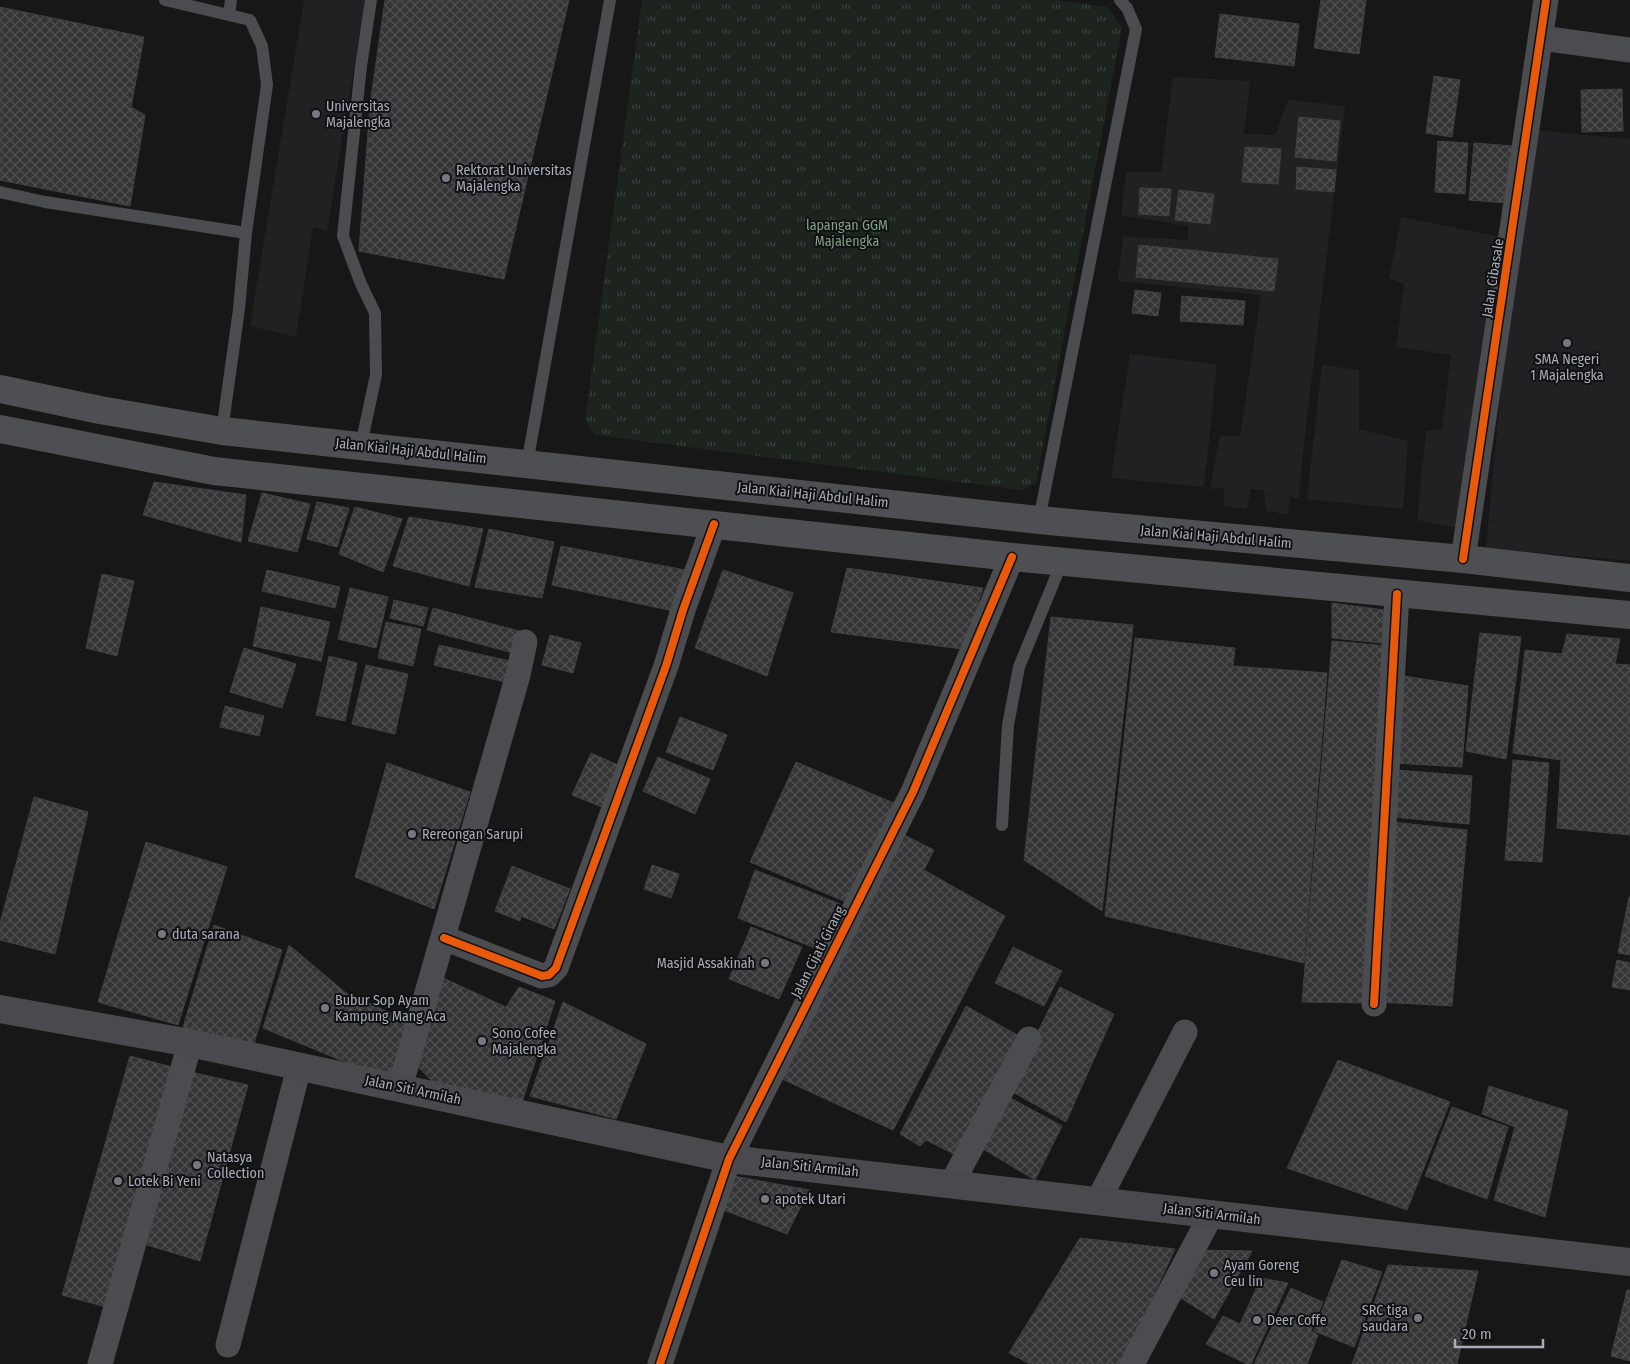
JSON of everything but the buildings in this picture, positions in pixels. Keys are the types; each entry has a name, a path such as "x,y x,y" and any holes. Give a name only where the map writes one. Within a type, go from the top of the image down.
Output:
{"main road":[{"name":"Jalan Kiai Haji Abdul Halim","path":"0,389 100,410 222,431 1039,520 1463,559 1630,578"},
{"path":"0,428 214,471 1012,557 1630,615"},
{"path":"214,471 222,431"},
{"name":"Jalan Siti Armilah","path":"0,1009 190,1043 729,1159 1099,1199 1211,1215 1630,1262"}],"street":[{"name":"Jalan Cibasale","path":"1463,559 1546,0"},
{"path":"1541,38 1630,50"},
{"path":"444,938 542,976 549,975 556,968 666,666 683,610 714,524"},
{"name":"Jalan Cijati Girang","path":"660,1364 729,1159 913,792 1012,557"},
{"path":"1374,1004 1397,594"},
{"path":"400,1087 518,675 525,642"},
{"path":"1099,1199 1185,1032"},
{"path":"952,1183 1029,1039"},
{"path":"100,1364 190,1043"},
{"path":"228,1345 299,1067"},
{"path":"1132,1364 1211,1215"}],"lane":[{"path":"164,0 250,20 262,46 267,85 246,233 239,310 222,431"},
{"path":"229,15 231,0"},
{"path":"361,445 376,375 375,313 361,284 343,236 361,66 371,0"},
{"path":"527,464 610,0"},
{"path":"1039,520 1136,29 1128,8 1120,0"},
{"path":"0,192 45,202 246,233"},
{"path":"1002,825 1008,725 1020,667 1062,562"}],"shaded area":[{"name":"Universitas Majalengka","path":"304,0 365,0 327,231 313,227 296,337 250,326"},
{"path":"1173,77 1250,81 1244,134 1275,135 1288,100 1345,106 1305,434 1299,499 1290,496 1288,514 1266,511 1264,490 1251,489 1247,509 1224,506 1224,488 1210,489 1220,435 1240,436 1261,295 1118,281 1123,236 1188,240 1188,226 1121,215 1126,172 1161,172"},
{"name":"SMA Negeri 1 Majalengka","path":"1525,129 1630,139 1630,561 1486,548"},
{"path":"1401,217 1502,237 1459,528 1417,520 1426,431 1442,429 1451,355 1396,347 1404,284 1389,278"},
{"path":"1130,354 1217,364 1204,487 1111,478"},
{"path":"1322,365 1359,370 1359,429 1408,441 1403,509 1307,499"}],"green space":[{"name":"lapangan GGM Majalengka","path":"642,0 1056,0 1107,7 1122,27 1036,483 1021,490 595,435 585,420"}],"cycle path":[{"path":"1463,559 1546,0"},
{"path":"444,938 542,976 549,975 556,968 666,666 683,610 714,524"},
{"path":"660,1364 729,1159 913,792 1012,557"},
{"path":"1374,1004 1397,594"}],"place":[{"name":"Universitas Majalengka","path":"316,114"},
{"name":"Rektorat Universitas Majalengka","path":"446,178"},
{"name":"SMA Negeri 1 Majalengka","path":"1567,343"},
{"name":"Rereongan Sarupi","path":"412,834"},
{"name":"duta sarana","path":"162,934"},
{"name":"Masjid Assakinah","path":"765,963"},
{"name":"Bubur Sop Ayam Kampung Mang Aca","path":"325,1008"},
{"name":"Sono Cofee Majalengka","path":"482,1041"},
{"name":"Natasya Collection","path":"197,1165"},
{"name":"Lotek Bi Yeni","path":"118,1181"},
{"name":"apotek Utari","path":"765,1199"},
{"name":"Ayam Goreng Ceu lin","path":"1214,1273"},
{"name":"SRC tiga saudara","path":"1418,1318"},
{"name":"Deer Coffe","path":"1257,1320"}]}
